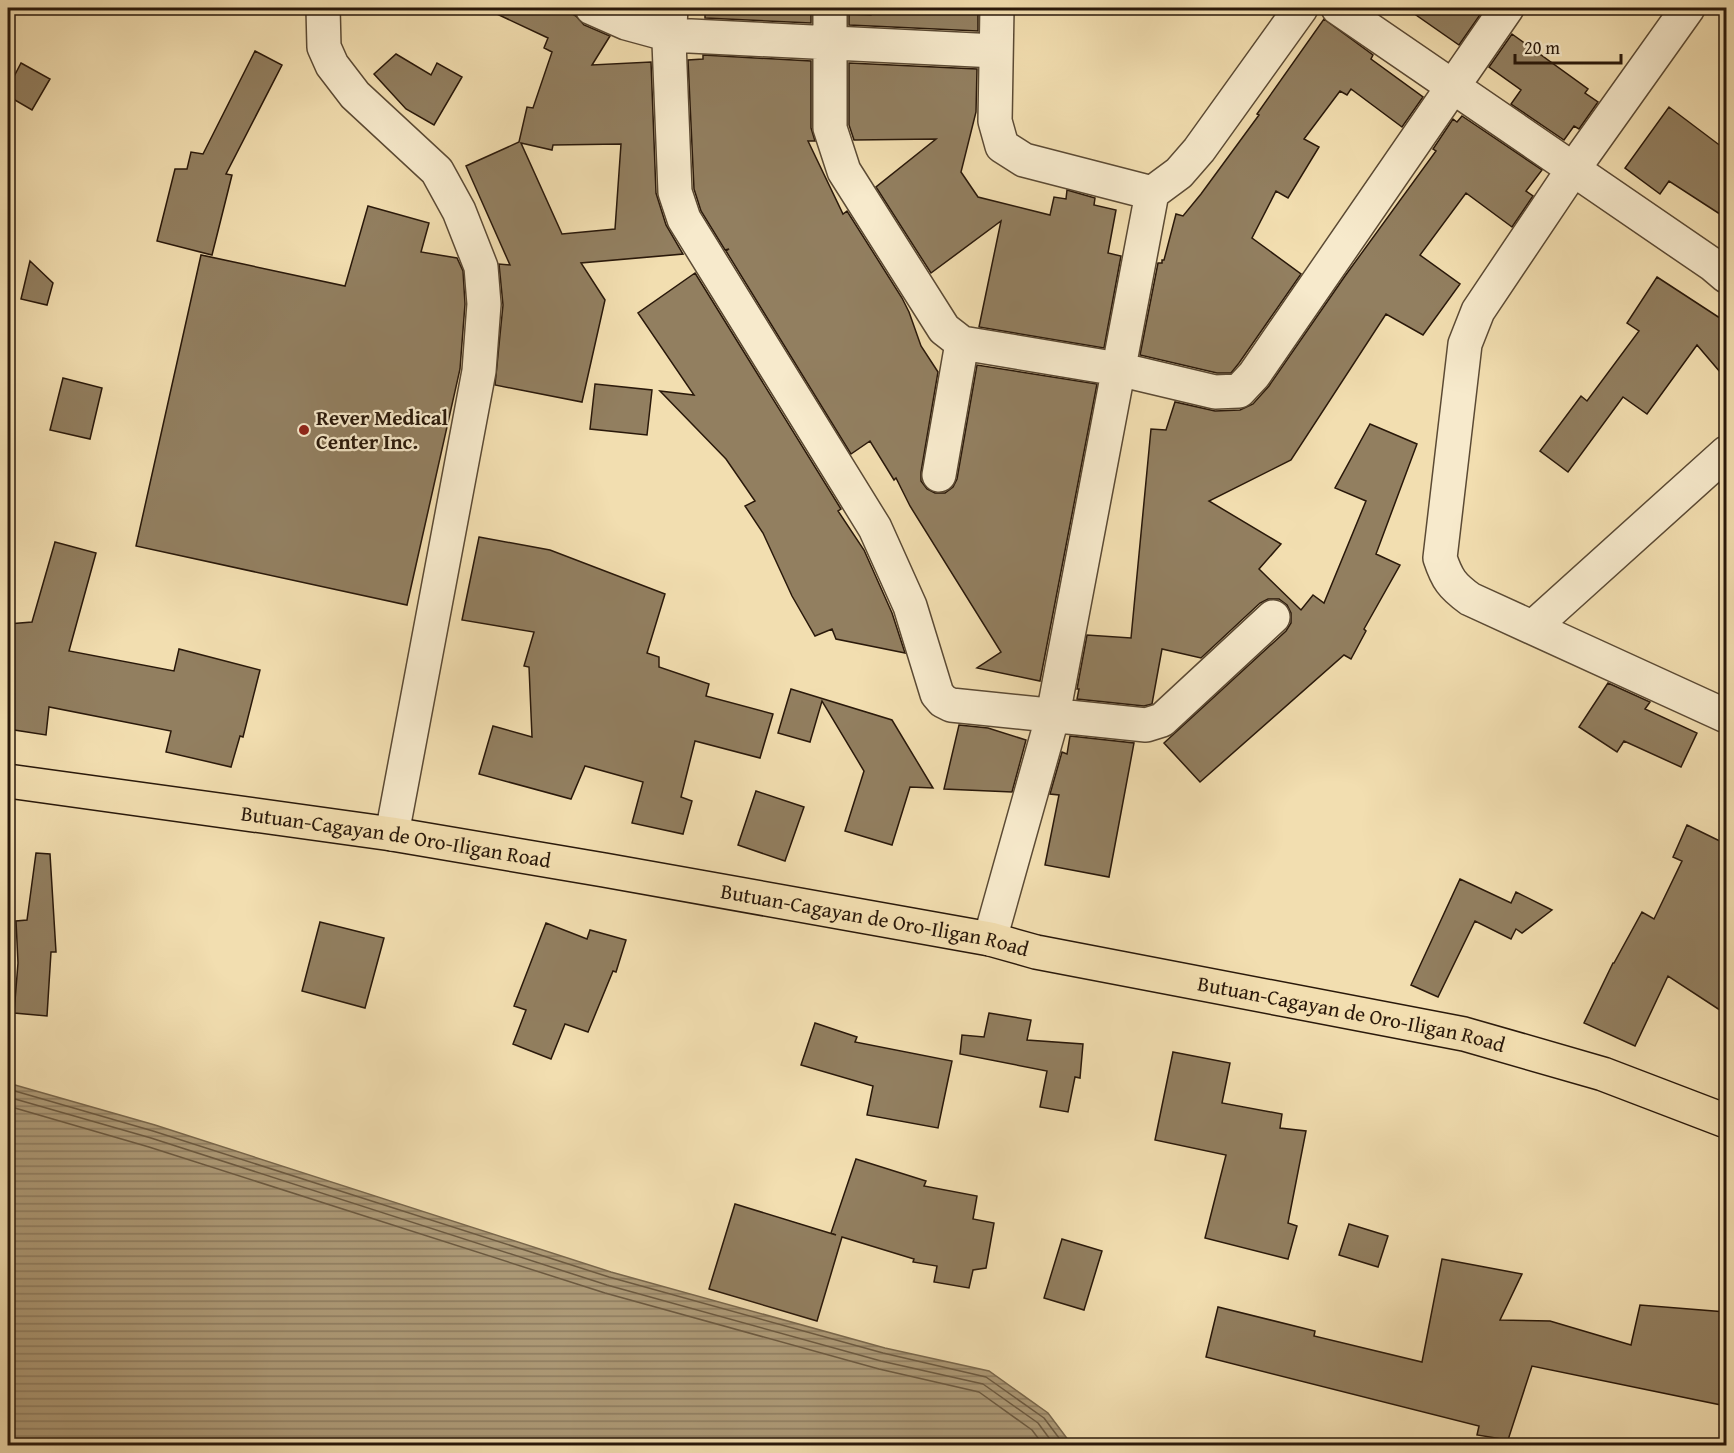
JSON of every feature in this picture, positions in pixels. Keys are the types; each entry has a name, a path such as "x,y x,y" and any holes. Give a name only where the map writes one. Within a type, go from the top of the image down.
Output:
{"highway":[{"name":"Butuan-Cagayan de Oro-Iligan Road","path":"8,781 392,834 997,941 1036,952 1464,1034 1603,1074 1726,1121"}],"street":[{"path":"323,8 324,47 332,65 355,95 437,171 459,211 481,267 484,304 479,371 392,834"},
{"path":"592,8 626,23 670,21 829,44 996,51"},
{"path":"830,8 830,128 844,171 944,329 962,343 1118,369 1215,392 1239,391 1254,375 1507,8"},
{"path":"997,8 995,121 1002,146 1024,160 1152,193"},
{"path":"997,941 1053,715 1152,193 1179,173 1199,150 1301,8"},
{"path":"1338,8 1713,264 1726,276"},
{"path":"1688,8 1574,168 1478,311 1465,344 1440,558 1446,577 1455,589 1470,599 1726,716"},
{"path":"670,21 675,192 684,219 875,528 910,606 937,694 943,701 951,705 1146,725 1156,723 1274,618"},
{"path":"939,475 962,343"},
{"path":"1533,627 1726,453"}],"water":[{"path":"8,1083 155,1125 611,1272 885,1348 989,1371 1048,1413 1072,1445 8,1445"}],"building":[{"path":"484,8 561,8 576,16 584,25 610,36 592,65 651,62 656,193 666,225 683,254 581,263 605,300 582,402 495,385 503,305 499,264 510,265 466,166 519,142 527,107 533,108 552,52 544,48 548,38","holes":["521,143 552,150 553,145 621,144 615,229 562,234"]},
{"path":"705,8 811,8 811,23 705,18"},
{"path":"872,8 978,8 978,31 849,25 849,14 871,15"},
{"path":"1406,8 1476,8 1482,12 1459,45"},
{"path":"1324,19 1373,55 1371,59 1423,97 1402,127 1351,89 1347,95 1340,91 1304,139 1319,147 1288,198 1276,191 1252,238 1301,274 1231,373 1217,373 1140,355 1158,263 1164,260 1176,214 1183,216 1201,194 1259,115 1257,114"},
{"path":"1512,34 1588,89 1585,93 1598,102 1579,129 1574,126 1564,140 1511,104 1521,90 1489,67"},
{"path":"255,51 282,65 226,174 232,175 212,255 157,241 175,169 187,169 191,152 203,154"},
{"path":"396,54 431,75 437,63 462,77 434,125 406,109 374,74"},
{"path":"703,55 811,61 811,128 815,141 808,141 843,214 847,211 902,298 921,346 938,372 921,472 921,481 927,489 935,493 945,493 953,487 957,479 977,365 1097,384 1040,681 977,668 1001,652 910,506 896,478 894,480 870,441 851,454 726,251 729,249 725,250 701,211 694,189 688,60 703,59"},
{"path":"21,63 50,79 32,110 8,96 8,88"},
{"path":"849,63 977,69 976,112 961,172 978,197 1050,215 1054,197 1066,199 1067,190 1095,198 1094,205 1116,210 1108,253 1121,256 1104,348 979,327 1001,221 931,273 876,187 936,139 854,140 849,125"},
{"path":"1669,107 1726,150 1726,218 1669,181 1660,194 1625,168"},
{"path":"1462,116 1542,170 1526,191 1533,196 1512,227 1466,193 1420,255 1460,284 1423,335 1386,314 1291,460 1209,501 1281,544 1259,569 1301,610 1313,595 1324,603 1366,501 1335,488 1370,424 1417,444 1376,554 1400,565 1364,629 1366,631 1351,659 1344,655 1200,782 1164,743 1286,631 1291,623 1291,613 1287,605 1279,599 1268,599 1260,603 1201,658 1162,649 1152,704 1144,706 1077,699 1087,635 1131,638 1151,429 1166,430 1175,402 1215,411 1240,410 1253,404 1269,386 1436,151 1433,149 1453,119 1457,122"},
{"name":"Rever Medical Center Inc.","path":"368,206 429,223 421,252 457,258 463,271 465,304 460,369 407,605 136,546 201,255 345,286"},
{"path":"30,261 53,283 47,305 21,299"},
{"path":"695,273 841,509 838,511 864,550 892,613 905,653 836,639 832,629 815,636 792,596 763,533 745,506 755,501 726,459 660,391 694,395 638,313"},
{"path":"1657,277 1726,322 1726,379 1697,345 1647,414 1623,397 1568,472 1540,451 1581,396 1587,401 1639,331 1627,323"},
{"path":"63,378 102,388 90,439 50,430"},
{"path":"595,384 652,390 647,435 590,429"},
{"path":"479,537 550,550 665,594 647,653 659,657 659,667 709,684 706,696 773,714 760,758 695,741 681,797 692,801 683,834 632,823 643,782 585,766 571,799 479,774 493,726 532,737 529,667 524,666 534,632 462,620"},
{"path":"55,542 96,553 69,651 174,671 179,649 260,670 243,737 240,736 231,767 166,752 171,731 49,707 46,735 8,729 8,624 32,622"},
{"path":"1608,683 1650,702 1645,709 1697,733 1681,767 1624,741 1617,752 1579,727"},
{"path":"791,689 892,720 933,788 910,787 892,845 845,831 864,771 822,701 810,742 778,733"},
{"path":"959,725 988,728 1026,740 1012,792 944,789"},
{"path":"1070,736 1134,743 1109,877 1045,865 1059,795 1050,794 1062,752 1067,754"},
{"path":"756,791 804,807 785,861 738,845"},
{"path":"1687,825 1726,844 1726,1014 1668,976 1635,1046 1584,1023 1613,963 1642,912 1654,919 1682,861 1673,857"},
{"path":"36,853 50,854 56,952 51,952 47,1016 14,1013 18,963 16,921 27,920"},
{"path":"1460,879 1511,903 1516,892 1552,910 1522,933 1516,929 1511,939 1475,921 1438,997 1411,985"},
{"path":"320,922 384,938 365,1008 302,991"},
{"path":"546,923 587,939 590,930 626,940 616,972 613,971 588,1032 565,1024 551,1059 513,1044 526,1010 514,1006"},
{"path":"989,1013 1031,1020 1027,1040 1083,1044 1080,1078 1075,1077 1068,1112 1040,1107 1047,1071 960,1054 962,1035 984,1037"},
{"path":"815,1023 857,1037 855,1042 952,1061 938,1128 867,1115 873,1086 801,1065"},
{"path":"1173,1052 1230,1063 1222,1103 1282,1114 1280,1128 1306,1131 1288,1223 1297,1226 1288,1259 1205,1238 1226,1155 1155,1140"},
{"path":"856,1159 926,1181 924,1186 977,1196 973,1219 994,1223 986,1268 973,1270 969,1288 934,1282 937,1266 913,1262 914,1259 842,1237 817,1321 709,1289 735,1204 836,1235 831,1233"},
{"path":"1349,1224 1388,1236 1378,1267 1339,1255"},
{"path":"1062,1239 1102,1251 1084,1310 1044,1298"},
{"path":"1442,1259 1522,1274 1500,1320 1550,1321 1631,1345 1640,1305 1726,1312 1726,1406 1532,1366 1508,1440 1477,1435 1479,1426 1206,1357 1218,1307 1315,1331 1314,1336 1422,1362"}],"place":[{"name":"Rever Medical Center Inc.","path":"304,430"}]}
